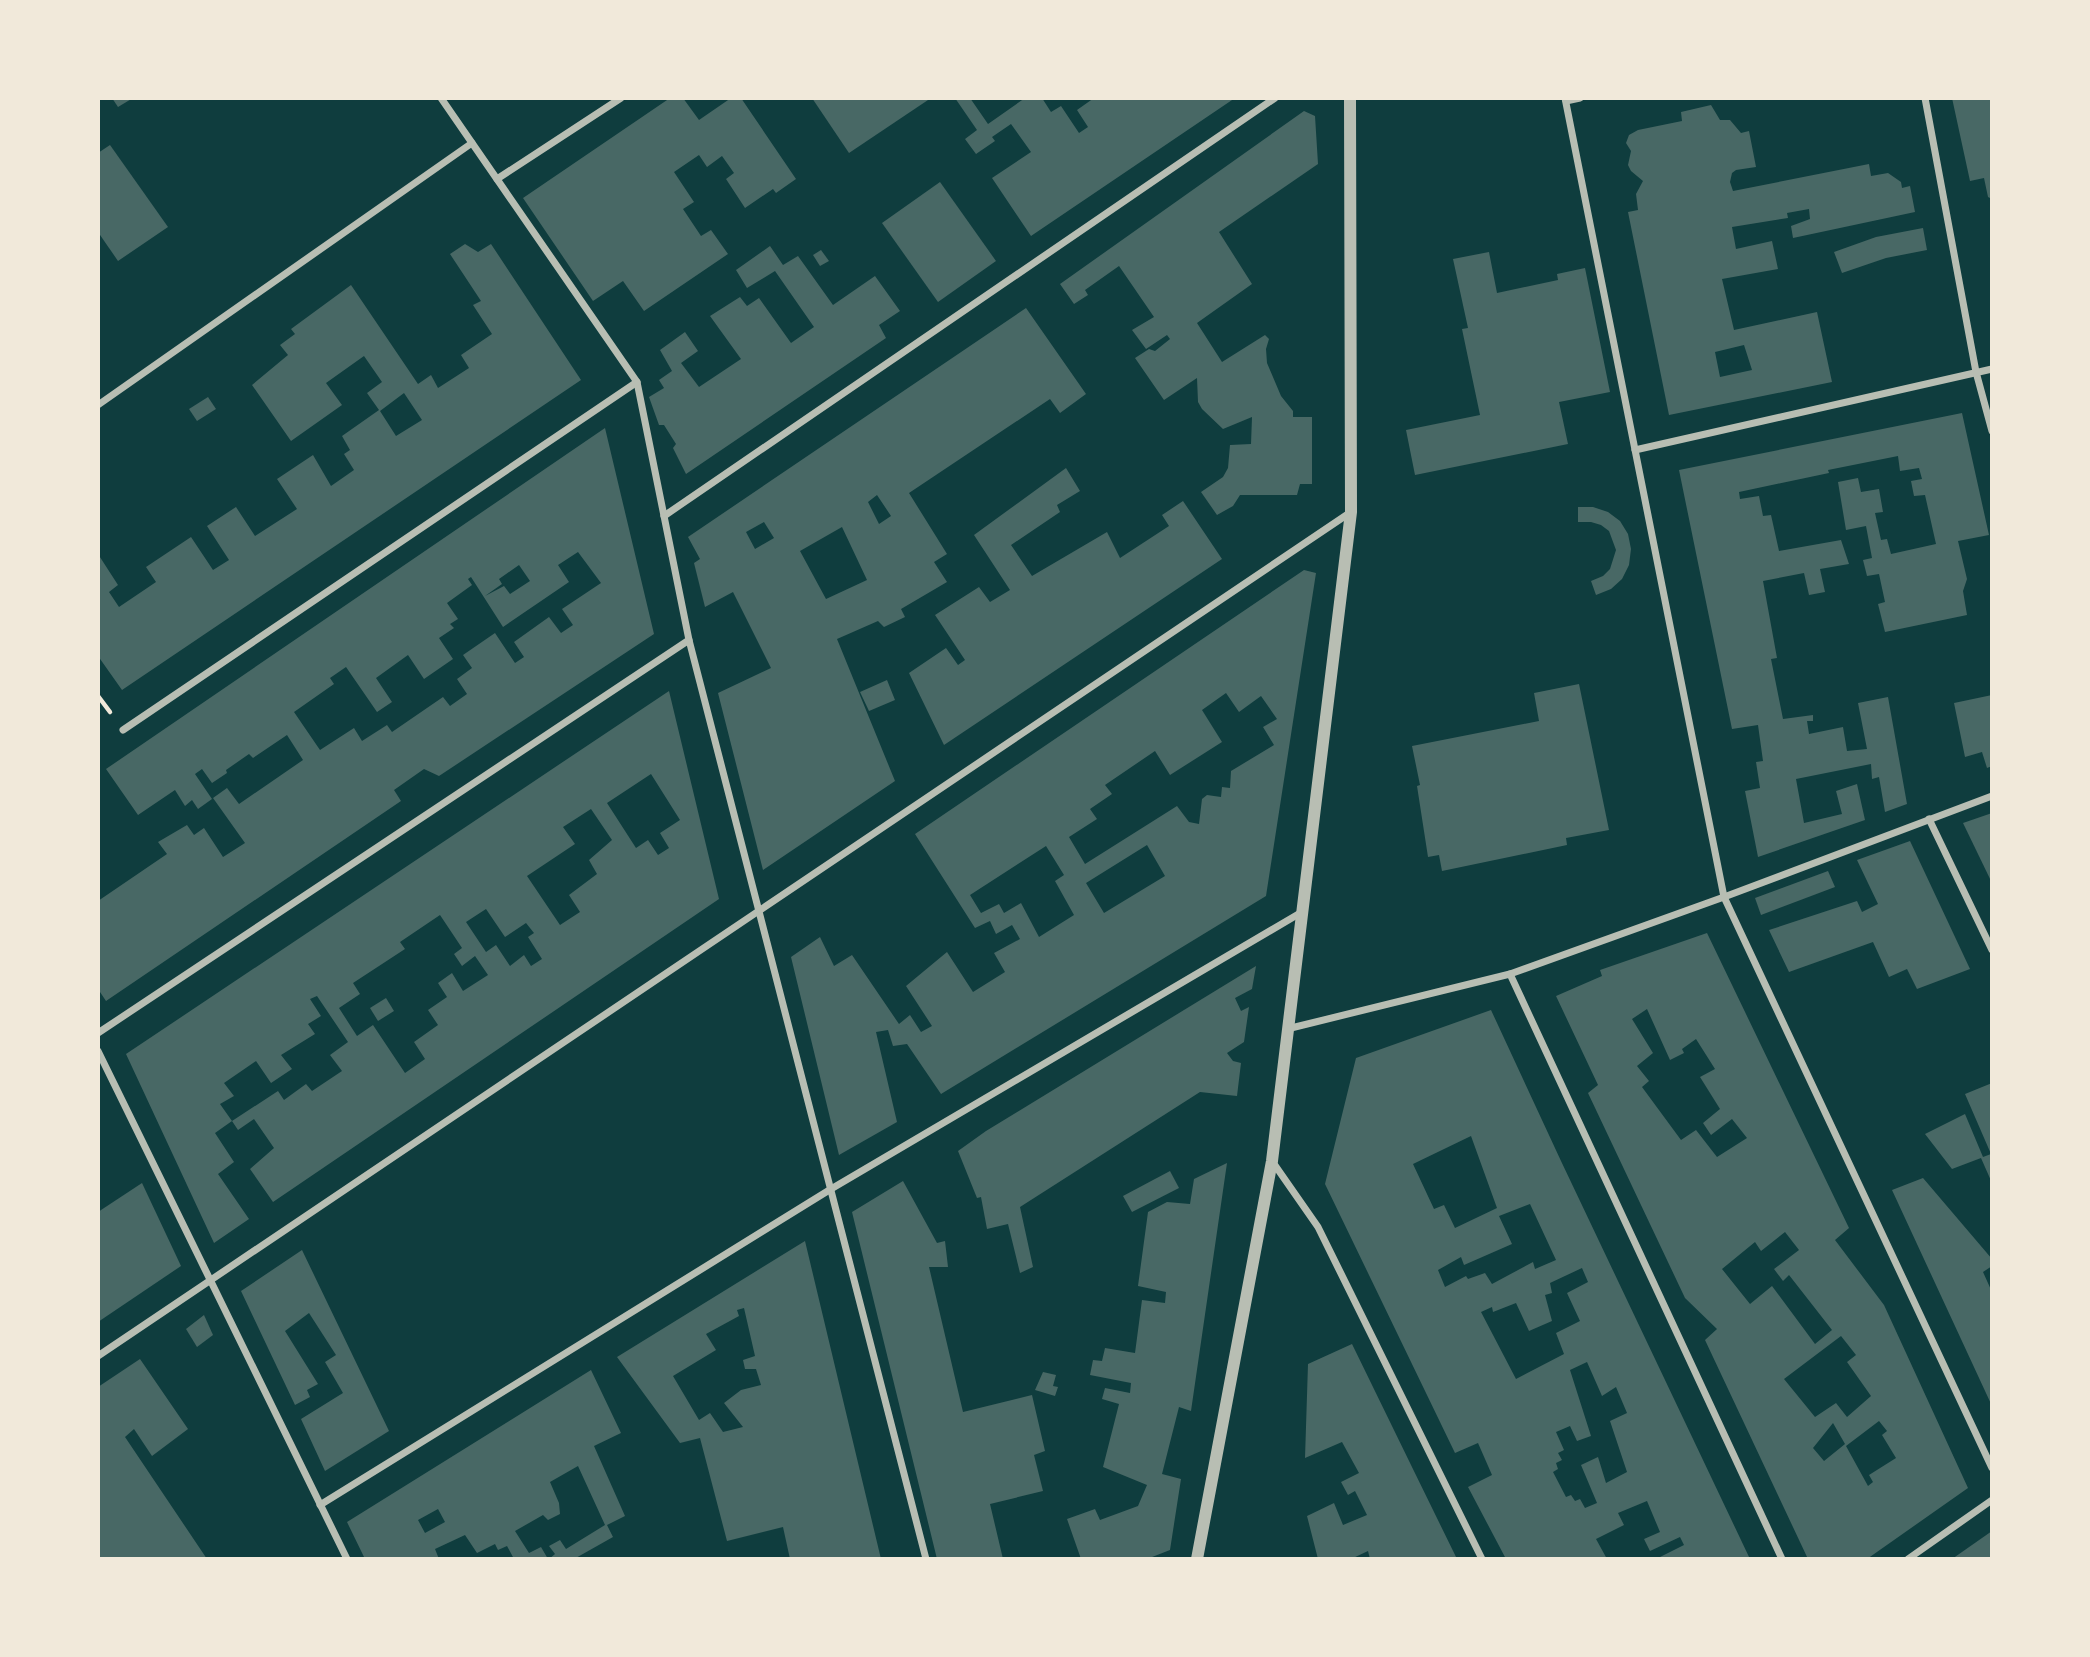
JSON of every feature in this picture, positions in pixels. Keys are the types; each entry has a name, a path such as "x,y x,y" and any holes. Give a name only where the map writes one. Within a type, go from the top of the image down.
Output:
{"street":[{"path":"441,98 637,382 689,640 926,1559"},
{"path":"497,179 621,98"},
{"path":"664,516 1275,98"},
{"path":"1197,1559 1272,1161 1351,512 1350,98"},
{"path":"1580,98 1566,99 1724,897 1992,1468"},
{"path":"1925,98 1976,372 1992,431"},
{"path":"98,405 472,143"},
{"path":"1635,450 1992,369"},
{"path":"123,730 637,382"},
{"path":"98,1356 1351,512"},
{"path":"98,1033 689,640"},
{"path":"1287,1029 1510,974 1992,796"},
{"path":"1929,819 1992,950"},
{"path":"320,1505 831,1189 1303,912"},
{"path":"1510,974 1782,1559"},
{"path":"98,1051 347,1559"},
{"path":"1272,1161 1318,1227 1482,1559"},
{"path":"1908,1559 1992,1500"}],"building":[{"path":"112,98 133,98 118,107"},
{"path":"670,98 683,98 699,120 731,98 741,98 796,179 776,193 773,189 745,208 726,179 734,173 722,156 707,167 699,155 674,172 694,202 683,209 701,236 711,230 728,254 644,311 623,281 593,301 523,198"},
{"path":"812,98 931,98 849,153"},
{"path":"955,98 970,98 988,124 1025,98 1042,98 1051,112 1061,106 1079,133 1088,127 1077,110 1094,98 1235,98 1031,236 992,178 1031,152 1011,124 992,137 995,141 976,154 965,139 977,130"},
{"path":"1952,98 1992,98 1992,199 1988,197 1984,178 1970,181"},
{"path":"1711,105 1720,120 1730,120 1741,133 1749,131 1756,167 1732,173 1730,182 1733,191 1869,164 1871,176 1888,173 1901,182 1902,188 1910,186 1915,212 1793,238 1791,226 1810,219 1809,209 1787,213 1788,218 1732,227 1736,249 1772,241 1778,269 1722,279 1734,330 1817,312 1832,382 1669,415 1628,212 1638,210 1636,194 1643,181 1628,165 1631,151 1626,143 1629,135 1638,130 1682,121 1681,112","holes":["1744,345 1752,370 1720,377 1715,352"]},
{"path":"1304,111 1315,116 1318,164 1219,232 1252,284 1197,323 1222,362 1265,335 1269,339 1266,349 1267,363 1281,396 1293,411 1293,417 1312,417 1312,484 1300,484 1297,495 1240,495 1233,506 1217,515 1201,492 1223,477 1228,468 1230,445 1251,444 1252,417 1223,429 1198,402 1197,378 1164,400 1135,358 1149,349 1155,351 1170,339 1167,335 1146,349 1132,330 1154,317 1119,266 1085,290 1088,295 1074,304 1060,284"},
{"path":"110,145 168,227 118,261 98,232 98,153"},
{"path":"940,182 996,261 938,302 882,223"},
{"path":"1923,228 1927,250 1886,258 1842,273 1834,252 1876,237"},
{"path":"465,244 478,252 491,244 581,380 122,690 98,656 98,554 118,585 109,592 119,607 156,582 146,567 191,537 213,570 229,560 207,526 236,507 255,536 297,509 277,479 313,455 331,486 354,470 344,454 350,450 342,436 379,410 367,393 382,382 364,356 326,383 342,405 291,441 252,385 288,355 280,345 295,334 291,329 351,285 418,384 431,375 438,388 469,368 461,355 492,334 473,305 481,301 450,254","holes":["404,393 422,420 396,436 380,411"]},
{"path":"770,246 783,265 798,256 833,305 875,276 900,311 879,325 886,338 686,474 673,448 676,444 664,425 659,425 649,397 664,388 659,380 672,371 660,350 685,332 698,351 681,363 699,387 741,359 710,316 740,297 747,306 759,298 791,343 814,327 775,271 747,288 736,270"},
{"path":"821,250 829,261 820,266 813,255"},
{"path":"1489,252 1497,293 1558,280 1557,274 1585,268 1610,392 1559,402 1568,444 1415,475 1406,430 1480,415 1462,329 1468,328 1453,259"},
{"path":"1026,308 1086,394 1060,413 1050,399 909,493 947,554 934,562 947,582 901,609 905,617 884,627 878,621 837,639 895,781 763,870 718,693 771,668 733,592 705,607 694,563 700,559 688,537","holes":["877,495 891,516 879,524 868,502","764,522 774,538 755,549 746,532","842,527 867,580 826,599 800,551"]},
{"path":"208,397 216,409 197,421 189,409"},
{"path":"1962,413 1989,535 1958,541 1967,579 1963,591 1967,615 1885,632 1878,604 1885,602 1879,574 1867,576 1863,560 1872,558 1866,526 1846,530 1838,482 1858,478 1861,492 1879,489 1883,512 1875,513 1881,540 1887,539 1891,554 1936,544 1925,495 1914,496 1911,481 1922,479 1919,468 1900,471 1898,456 1739,492 1740,499 1759,496 1763,516 1771,515 1779,551 1841,540 1849,564 1820,569 1825,592 1809,595 1804,573 1763,581 1777,658 1771,659 1783,719 1813,715 1813,721 1807,721 1809,734 1843,727 1847,751 1867,749 1858,703 1888,697 1907,804 1885,812 1879,777 1872,779 1871,764 1796,779 1804,823 1842,814 1836,791 1857,784 1865,820 1758,857 1745,791 1760,788 1756,762 1763,761 1758,725 1732,729 1679,470"},
{"path":"605,428 654,634 439,776 424,769 394,790 401,801 106,1001 98,989 98,901 167,854 158,842 187,825 194,835 204,828 223,857 245,843 213,798 227,788 239,804 303,760 287,735 253,758 249,754 212,783 202,769 195,774 212,799 198,809 192,800 185,806 175,790 138,815 106,769","holes":["578,552 601,583 562,609 573,625 561,633 549,617 514,642 524,657 515,663 495,633 463,655 472,668 457,679 467,694 450,706 443,697 392,732 387,725 362,741 354,728 320,750 294,712 334,684 330,678 346,667 377,712 392,702 376,678 408,655 424,679 453,659 439,638 454,628 450,624 458,619 447,603 472,585 468,579 471,577 503,627 569,582 558,565","519,565 530,581 510,594 504,586 485,596 502,584 499,579"]},
{"path":"1066,468 1080,491 1057,505 1060,512 1011,545 1032,576 1107,532 1120,558 1169,526 1162,515 1183,501 1222,559 944,745 909,673 946,648 958,665 965,660 935,615 979,587 990,602 1010,590 974,535"},
{"path":"1578,507 1593,507 1608,512 1620,521 1628,534 1631,549 1629,565 1622,579 1611,589 1596,595 1591,581 1603,576 1610,569 1616,550 1609,531 1601,525 1578,522"},
{"path":"1304,570 1316,573 1266,896 941,1094 907,1044 893,1046 888,1030 876,1032 897,1122 839,1155 791,957 820,937 834,966 852,955 899,1024 910,1015 921,1032 932,1026 906,986 947,952 973,992 1005,972 994,953 1020,939 1012,925 996,934 990,921 975,928 915,834","holes":["1226,693 1239,712 1261,696 1277,719 1263,727 1274,745 1231,771 1230,788 1222,787 1221,797 1207,795 1202,799 1199,824 1189,822 1177,806 1085,864 1069,837 1097,819 1090,809 1112,794 1105,785 1155,751 1170,775 1222,742 1202,710","1147,845 1165,876 1104,913 1086,883","1046,846 1064,875 1055,881 1074,915 1039,937 1021,903 1004,913 999,904 981,913 970,895"]},
{"path":"887,680 895,700 869,711 860,692"},
{"path":"1579,684 1609,830 1566,838 1567,845 1442,871 1439,855 1428,857 1417,786 1420,785 1412,746 1539,721 1534,693"},
{"path":"669,691 719,899 273,1202 250,1169 274,1148 254,1119 238,1130 232,1121 215,1133 234,1162 218,1174 249,1219 214,1243 126,1054","holes":["651,774 680,820 660,833 669,848 658,855 648,840 636,848 607,803","591,809 612,840 589,860 597,874 569,895 580,912 560,925 527,876 575,844 563,827","486,909 505,937 526,923 534,933 528,937 542,959 531,966 524,955 510,966 496,945 486,952 466,922","440,915 462,948 454,954 462,966 475,956 488,975 463,991 452,973 438,983 447,997 428,1010 438,1025 414,1042 425,1059 405,1073 373,1025 357,1036 339,1008 360,994 353,983 405,949 400,942","317,996 348,1042 330,1055 342,1071 312,1091 306,1084 284,1100 278,1091 232,1121 220,1104 234,1096 224,1083 256,1061 271,1083 292,1069 281,1055 315,1034 308,1024 321,1016 310,999"]},
{"path":"1992,695 1992,766 1987,768 1982,752 1965,757 1954,703"},
{"path":"1992,813 1992,883 1963,823"},
{"path":"1910,841 1970,969 1917,989 1907,969 1889,977 1873,942 1789,972 1769,930 1857,901 1862,912 1878,904 1857,860"},
{"path":"1828,871 1835,887 1761,915 1755,898"},
{"path":"1707,933 1849,1228 1835,1240 1884,1305 1968,1488 1867,1559 1808,1559 1705,1340 1717,1329 1685,1298 1588,1093 1598,1085 1556,996 1602,976 1600,970","holes":["1647,1009 1670,1060 1684,1053 1682,1049 1696,1039 1715,1069 1700,1077 1720,1109 1703,1123 1711,1135 1732,1119 1747,1138 1717,1157 1696,1130 1681,1140 1642,1087 1649,1081 1637,1066 1653,1053 1632,1019","1785,1232 1799,1250 1774,1269 1783,1281 1789,1275 1832,1330 1815,1344 1772,1286 1750,1304 1722,1269 1755,1242 1761,1251","1841,1336 1856,1355 1847,1362 1871,1396 1847,1417 1836,1403 1815,1417 1784,1379","1879,1421 1887,1431 1882,1435 1896,1458 1869,1475 1873,1482 1868,1486 1846,1446","1833,1423 1845,1444 1824,1461 1813,1448"]},
{"path":"1256,966 1252,989 1235,998 1241,1011 1249,1007 1244,1042 1227,1053 1233,1061 1241,1063 1237,1096 1200,1092 1020,1207 1033,1267 1020,1273 1008,1224 987,1229 981,1197 977,1198 958,1151 986,1131"},
{"path":"386,998 394,1011 378,1021 370,1008"},
{"path":"1491,1010 1750,1559 1661,1559 1660,1557 1684,1545 1680,1537 1650,1551 1644,1539 1660,1532 1647,1501 1618,1513 1624,1525 1596,1539 1607,1559 1506,1559 1468,1487 1492,1475 1478,1443 1455,1453 1325,1184 1356,1058","holes":["1471,1136 1497,1208 1455,1228 1444,1205 1434,1209 1413,1164","1530,1204 1556,1260 1535,1269 1533,1262 1492,1284 1485,1273 1468,1279 1466,1276 1445,1287 1438,1270 1461,1257 1464,1265 1512,1244 1499,1216","1582,1268 1588,1282 1567,1293 1580,1321 1556,1333 1564,1354 1516,1379 1481,1312 1492,1307 1493,1312 1516,1303 1529,1331 1552,1321 1545,1295 1552,1293 1550,1283","1587,1362 1602,1396 1616,1387 1627,1413 1610,1421 1627,1472 1606,1483 1598,1457 1581,1465 1597,1503 1585,1508 1580,1499 1575,1501 1571,1495 1566,1497 1553,1472 1558,1469 1556,1463 1562,1460 1558,1453 1564,1450 1556,1432 1570,1426 1577,1441 1591,1436 1570,1370"]},
{"path":"1992,1083 1992,1183 1981,1158 1952,1169 1925,1134 1965,1114 1983,1157 1991,1154 1965,1094"},
{"path":"1227,1163 1191,1411 1179,1407 1162,1474 1181,1479 1170,1550 1147,1559 1081,1559 1067,1519 1095,1509 1100,1520 1138,1506 1147,1485 1103,1467 1119,1404 1102,1399 1105,1388 1130,1393 1131,1383 1090,1375 1093,1360 1102,1361 1105,1348 1135,1353 1142,1300 1165,1303 1166,1292 1138,1286 1148,1212 1167,1202 1190,1204 1194,1179"},
{"path":"1170,1171 1179,1188 1132,1212 1123,1196"},
{"path":"1923,1178 1992,1259 1992,1266 1983,1272 1992,1292 1992,1406 1892,1190"},
{"path":"903,1181 937,1243 945,1241 948,1267 929,1267 963,1412 1032,1395 1045,1451 1034,1455 1043,1491 990,1504 1003,1559 937,1559 852,1212"},
{"path":"142,1183 181,1266 98,1322 98,1212"},
{"path":"805,1241 881,1559 790,1559 783,1527 727,1541 700,1438 680,1443 617,1357","holes":["744,1308 755,1356 743,1360 745,1369 756,1369 761,1385 741,1390 724,1403 743,1427 723,1432 710,1413 699,1420 673,1376 716,1350 706,1334 739,1316 737,1310"]},
{"path":"302,1250 389,1431 325,1471 301,1419 343,1393 325,1362 336,1355 309,1313 285,1331 318,1384 307,1390 310,1397 295,1405 241,1291"},
{"path":"204,1315 213,1335 197,1347 186,1329"},
{"path":"1352,1344 1457,1559 1370,1559 1368,1551 1351,1559 1318,1559 1307,1516 1334,1503 1343,1525 1367,1515 1355,1491 1348,1495 1341,1482 1359,1473 1342,1442 1305,1458 1308,1364"},
{"path":"140,1359 188,1429 152,1456 134,1429 125,1437 207,1559 98,1559 98,1387"},
{"path":"591,1370 621,1433 594,1446 625,1516 607,1525 613,1537 574,1559 549,1559 555,1554 549,1546 560,1540 566,1549 605,1525 578,1466 550,1482 559,1503 560,1514 548,1520 543,1515 515,1531 529,1553 541,1547 548,1559 514,1559 507,1546 498,1550 495,1544 477,1553 465,1535 435,1549 439,1559 365,1559 347,1522","holes":["438,1509 445,1522 425,1533 418,1520"]},
{"path":"1043,1372 1056,1375 1053,1386 1058,1387 1055,1396 1035,1390"},
{"path":"1992,1531 1992,1559 1952,1559"}]}
